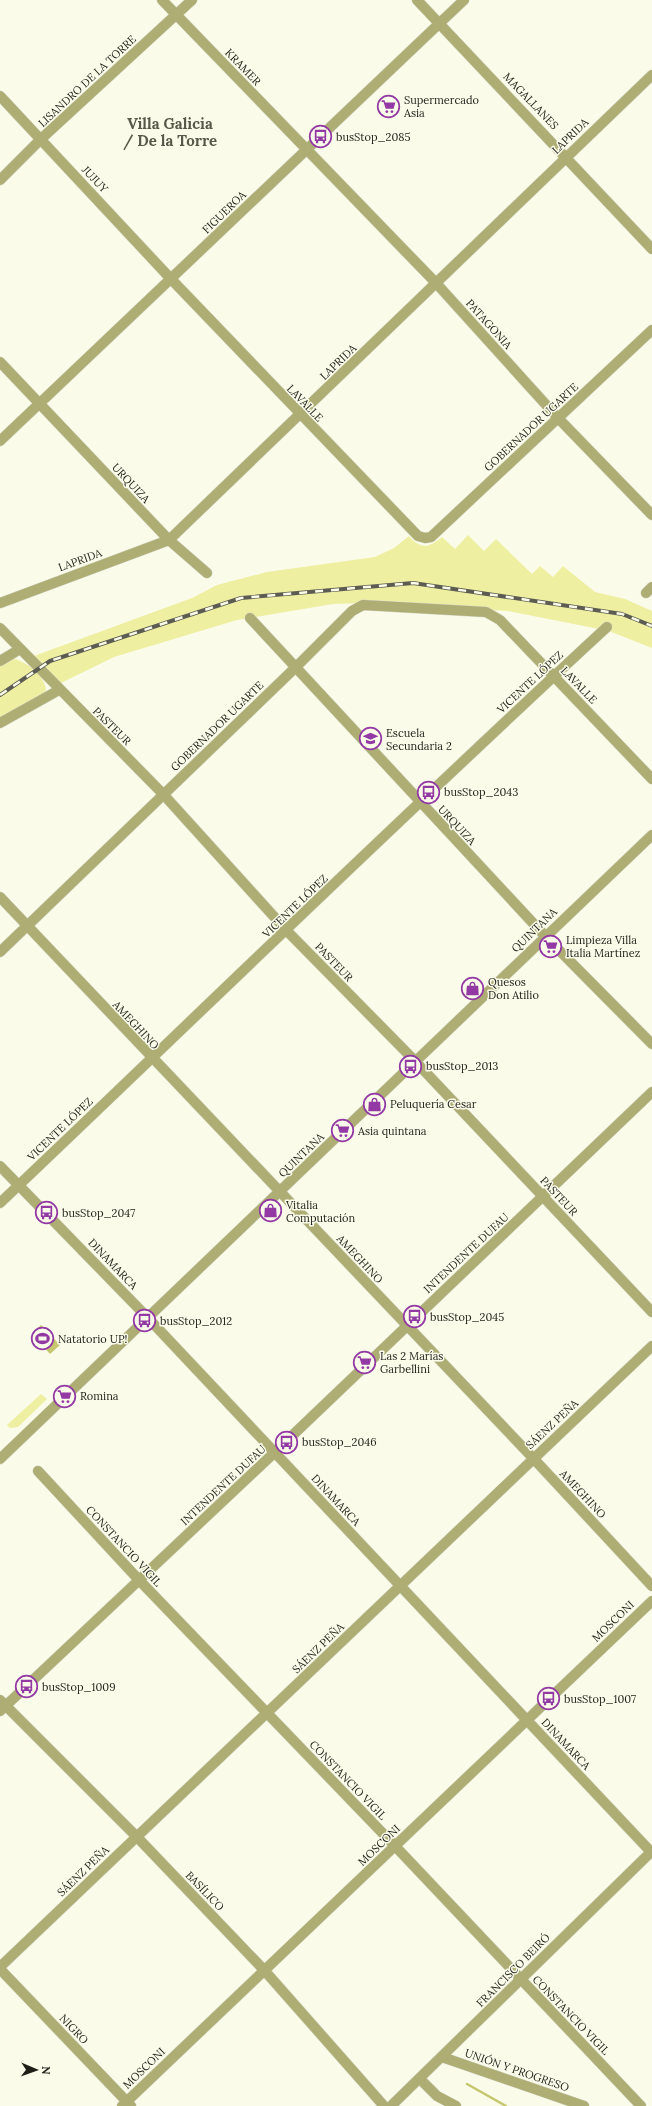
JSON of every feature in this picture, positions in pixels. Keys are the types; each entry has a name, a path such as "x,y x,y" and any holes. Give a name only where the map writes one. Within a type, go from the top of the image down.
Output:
{"street":[{"name":"KRAMER","path":"162,0 307,150"},
{"name":"LISANDRO DE LA TORRE","path":"0,180 41,139 192,0"},
{"name":"MAGALLANES","path":"417,0 566,156 652,249"},
{"name":"FIGUEROA","path":"0,441 40,405 464,0"},
{"name":"LAPRIDA","path":"0,603 169,540 300,415 566,156 652,75"},
{"name":"JUJUY","path":"0,96 172,279"},
{"name":"PATAGONIA","path":"307,150 436,283 558,418 652,515"},
{"name":"LAVALLE","path":"172,279 300,415 418,536 425,538"},
{"name":"GOBERNADOR UGARTE","path":"425,538 431,537 652,330"},
{"name":"URQUIZA","path":"0,362 169,540 208,573"},
{"name":"GOBERNADOR UGARTE","path":"0,952 296,667 352,611 363,606 486,612"},
{"name":"LAVALLE","path":"486,612 500,620 652,779"},
{"name":"URQUIZA","path":"250,618 419,802 545,936 652,1044"},
{"name":"VICENTE LÓPEZ","path":"0,1203 287,930 419,802 607,627"},
{"name":"PASTEUR","path":"0,628 59,690 163,794 287,930 415,1061 652,1312"},
{"path":"0,661 20,649"},
{"path":"0,723 59,690"},
{"name":"QUINTANA","path":"0,1459 652,835"},
{"name":"AMEGHINO","path":"0,897 151,1058 533,1458 652,1586"},
{"name":"INTENDENTE DUFAU","path":"2,1706 275,1452 406,1325 652,1092"},
{"name":"DINAMARCA","path":"0,1166 148,1318 652,1852"},
{"name":"SÁENZ PEÑA","path":"0,1968 652,1346"},
{"name":"CONSTANCIO VIGIL","path":"38,1471 139,1580 395,1846 640,2106"},
{"name":"MOSCONI","path":"126,2105 264,1970 652,1601"},
{"name":"BASÍLICO","path":"2,1706 137,1837 264,1970 384,2106"},
{"name":"FRANCISCO BEIRÓ","path":"391,2106 652,1852"},
{"name":"NIGRO","path":"0,1968 126,2105"},
{"name":"UNIÓN Y PROGRESO","path":"442,2057 584,2106"},
{"path":"420,2079 437,2096 456,2106"}],"green space":[{"path":"468,535 484,551 496,539 532,574 540,566 553,577 563,566 595,592 625,599 652,611 652,648 609,631 508,611 363,603 333,604 237,620 114,657 59,684 34,656 192,598 217,585 267,572 375,557 394,548 409,536 417,544 425,546 442,537 455,549"},
{"path":"11,658 28,665 33,669 42,679 46,690 43,694 0,720 0,663"},
{"path":"41,1394 47,1399 18,1427 10,1428 7,1425"}],"shaded area":[{"path":"41,1325 60,1345 50,1354 32,1334"}],"waterway":[{"path":"467,2084 506,2106"}],"railway":[{"path":"0,695 50,661 241,598 413,583 622,614 652,626"}],"place":[{"name":"Supermercado Asia","path":"388,106"},
{"name":"busStop_2085","path":"321,137"},
{"name":"Escuela Secundaria 2","path":"371,739"},
{"name":"busStop_2043","path":"429,792"},
{"name":"Limpieza Villa Italia Martínez","path":"550,946"},
{"name":"Quesos Don Atilio","path":"472,988"},
{"name":"busStop_2013","path":"410,1066"},
{"name":"Peluquería Cesar","path":"375,1104"},
{"name":"Asia quintana","path":"342,1131"},
{"name":"Vitalia Computación","path":"270,1211"},
{"name":"busStop_2047","path":"46,1213"},
{"name":"busStop_2045","path":"415,1317"},
{"name":"busStop_2012","path":"144,1321"},
{"name":"Natatorio UP!","path":"43,1339"},
{"name":"Las 2 Marías Garbellini","path":"365,1362"},
{"name":"Romina","path":"64,1396"},
{"name":"busStop_2046","path":"286,1442"},
{"name":"busStop_1009","path":"26,1687"},
{"name":"busStop_1007","path":"549,1699"}],"district":[{"name":"Villa Galicia / De la Torre","path":"170,132"}]}
